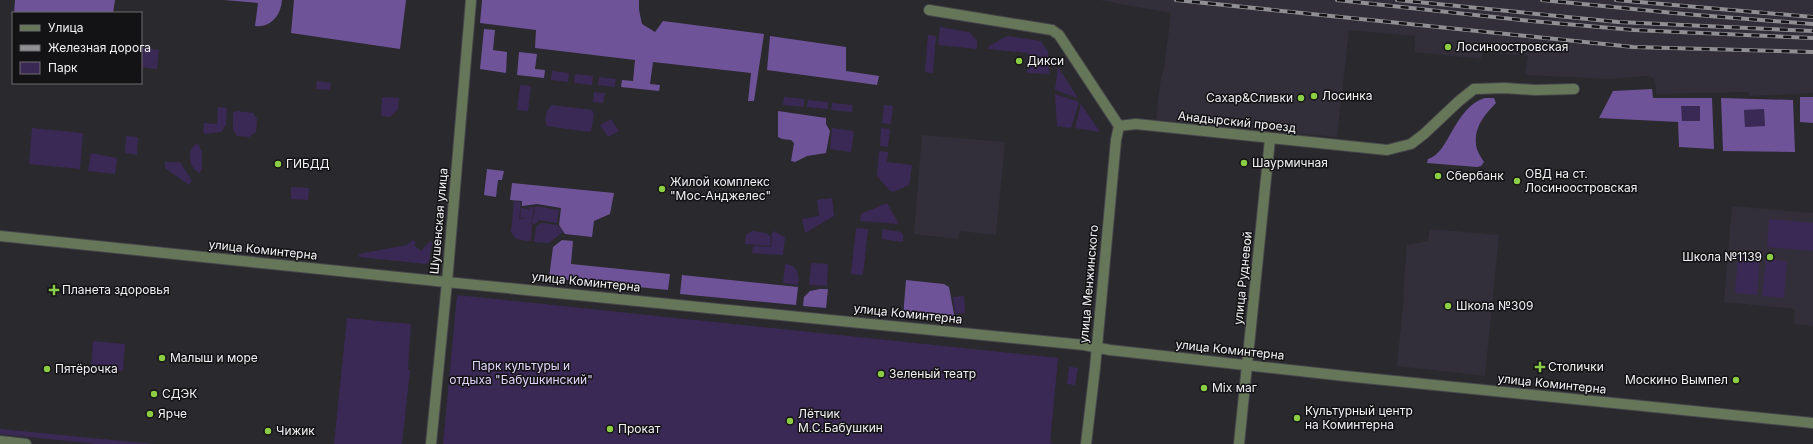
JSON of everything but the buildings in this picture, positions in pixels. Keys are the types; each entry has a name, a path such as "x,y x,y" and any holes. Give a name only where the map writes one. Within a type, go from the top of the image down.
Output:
{"street":[{"name":"Шушенская улица","path":"431,444 447,282 471,0"},
{"path":"929,10 1052,30 1059,34 1119,126"},
{"name":"Анадырский проезд","path":"1119,126 1136,124 1387,150 1411,144 1467,94 1479,87 1535,90 1574,88"},
{"name":"улица Менжинского","path":"1086,444 1108,211 1119,126"},
{"name":"улица Рудневой","path":"1239,444 1270,139"},
{"name":"улица Коминтерна","path":"0,236 1084,345 1096,348 1345,376 1813,423"},
{"path":"0,441 26,444"}],"shaded area":[{"path":"15,0 115,0 113,12 14,12"},
{"path":"224,0 282,0 280,11 270,23 255,26 258,3"},
{"path":"294,0 406,0 400,49 291,33"},
{"path":"482,0 639,0 639,10 642,24 655,32 663,21 764,34 754,101 748,101 751,73 653,62 650,84 660,85 659,91 621,87 622,80 633,81 635,60 535,48 536,30 480,23"},
{"path":"1099,0 1813,0 1813,93 1749,96 1748,92 1656,94 1656,86 1653,78 1646,76 1610,79 1525,75 1528,56 1482,52 1481,59 1415,52 1415,36 1349,30 1337,137 1156,120 1171,13"},
{"path":"484,29 495,30 493,50 507,52 506,73 480,69"},
{"path":"770,36 846,47 846,71 879,76 877,85 767,70"},
{"path":"519,52 537,54 535,69 545,70 544,78 517,75"},
{"path":"1652,89 1653,98 1712,98 1714,149 1679,147 1678,122 1599,118 1613,91","holes":["1681,106 1700,106 1700,121 1682,121"]},
{"path":"1800,97 1813,97 1813,123 1800,122"},
{"path":"1485,98 1494,98 1496,103 1484,116 1477,132 1476,146 1484,162 1481,166 1477,167 1427,163 1428,159 1441,149 1466,111 1475,103"},
{"path":"1721,98 1793,100 1795,152 1723,151","holes":["1764,109 1765,126 1745,127 1744,110"]},
{"path":"778,111 826,118 826,124 830,131 826,153 807,156 795,162 791,161 794,143 791,140 778,137"},
{"path":"922,135 1005,142 996,235 960,231 958,239 914,234"},
{"path":"487,169 504,171 502,180 498,180 496,197 484,195"},
{"path":"512,183 614,193 610,214 594,221 592,237 565,234 559,225 561,208 537,204 522,206 522,201 510,200"},
{"name":"Школа №1139","path":"1732,206 1813,213 1813,326 1794,324 1795,309 1724,302"},
{"name":"Школа №309","path":"1430,229 1499,235 1485,376 1397,366 1404,296 1407,245 1428,241"},
{"path":"562,240 573,241 571,264 670,274 668,290 549,278 553,247"},
{"path":"682,275 798,287 796,305 680,294"},
{"path":"906,280 944,284 949,287 955,319 950,321 903,317"},
{"path":"828,289 826,308 803,306 804,297 810,291"}],"green space":[{"path":"940,27 969,32 977,41 977,49 938,45"},
{"path":"928,35 936,36 933,73 925,72"},
{"path":"1007,36 1041,41 1048,52 1049,74 1027,73 1028,53 988,49 989,46"},
{"path":"142,47 159,50 157,69 142,67"},
{"path":"1058,67 1078,98 1055,90"},
{"path":"552,71 569,73 568,82 551,80"},
{"path":"575,74 593,76 592,85 574,83"},
{"path":"599,77 616,79 615,87 598,85"},
{"path":"317,81 331,83 330,90 316,89"},
{"path":"520,85 531,86 528,111 517,110"},
{"path":"594,92 605,93 603,103 593,102"},
{"path":"1055,94 1079,102 1071,128 1057,126"},
{"path":"382,97 399,98 398,109 390,117 381,116"},
{"path":"784,97 804,99 804,107 783,105"},
{"path":"808,100 828,102 828,109 807,107"},
{"path":"832,103 853,105 852,112 831,110"},
{"path":"1081,104 1100,132 1075,128"},
{"path":"552,105 592,110 594,114 591,131 588,132 547,126 546,115 548,109"},
{"path":"884,105 893,106 891,124 882,123"},
{"path":"1681,106 1700,106 1700,121 1681,121"},
{"path":"218,107 227,108 226,125 221,132 206,134 203,132 204,123 217,124"},
{"path":"1764,109 1765,126 1745,127 1744,110"},
{"path":"236,111 253,113 257,119 256,132 249,137 237,136 233,130 233,113"},
{"path":"611,119 619,131 608,137 600,125"},
{"path":"32,128 83,133 80,169 29,164"},
{"path":"832,128 854,131 851,152 830,149"},
{"path":"881,128 890,129 888,147 880,146"},
{"path":"126,136 138,137 137,155 125,153"},
{"path":"196,144 198,144 202,152 202,170 199,173 193,167 190,159 191,150"},
{"path":"879,151 888,152 887,162 912,165 909,185 893,192 889,190 877,176"},
{"path":"91,153 117,158 115,174 88,171"},
{"path":"165,162 180,162 192,181 189,185 165,168"},
{"path":"291,187 309,188 308,200 291,199"},
{"path":"832,198 834,216 805,233 802,219 819,216 817,200"},
{"path":"514,201 521,202 519,219 528,219 520,218 521,208 528,209 529,211 529,207 534,207 532,219 530,221 532,225 531,241 516,239 511,232"},
{"path":"887,203 899,224 860,221 861,214"},
{"path":"535,206 559,210 557,223 539,220 534,225 530,221 533,219"},
{"path":"1769,219 1813,223 1813,251 1767,247"},
{"path":"541,223 558,225 563,232 549,243 534,242 536,227"},
{"path":"856,228 868,229 863,275 851,274"},
{"path":"882,229 901,232 903,235 903,242 882,239"},
{"path":"752,231 766,233 771,237 770,246 745,244 746,235"},
{"path":"774,231 785,237 783,255 752,253 753,246 771,247 771,235"},
{"path":"413,240 416,242 414,245 421,251 429,242 432,242 429,262 426,264 359,257 359,254 407,245"},
{"path":"1738,256 1760,258 1757,295 1735,293"},
{"path":"1766,259 1787,261 1784,298 1762,296"},
{"path":"811,263 828,264 827,286 809,285"},
{"path":"785,264 792,266 797,271 798,285 783,283"},
{"name":"Парк культуры и отдыха \"Бабушкинский\"","path":"457,295 1058,358 1050,443 1054,444 443,444"},
{"path":"964,296 965,313 955,314 953,297"},
{"path":"347,318 411,324 408,369 410,370 402,444 334,444"},
{"path":"93,341 125,344 123,371 91,369"},
{"path":"1069,367 1078,368 1075,385 1067,384"},
{"path":"0,429 154,444 97,444 0,434"}],"railway":[{"path":"1176,0 1633,47 1813,52"},
{"path":"1337,0 1531,21 1634,30 1813,38"},
{"path":"1397,0 1618,22 1813,31"},
{"path":"1542,0 1684,14 1813,24"},
{"path":"1616,0 1813,17"}],"place":[{"name":"Лосиноостровская","path":"1448,47"},
{"name":"Дикси","path":"1019,61"},
{"name":"Лосинка","path":"1314,96"},
{"name":"Сахар&Сливки","path":"1301,98"},
{"name":"Шаурмичная","path":"1244,163"},
{"name":"ГИБДД","path":"278,164"},
{"name":"Сбербанк","path":"1438,176"},
{"name":"ОВД на ст. Лосиноостровская","path":"1517,181"},
{"name":"Жилой комплекс \"Мос-Анджелес\"","path":"662,189"},
{"name":"Школа №1139","path":"1770,257"},
{"name":"Планета здоровья","path":"54,290"},
{"name":"Школа №309","path":"1448,306"},
{"name":"Малыш и море","path":"162,358"},
{"name":"Столички","path":"1540,367"},
{"name":"Пятёрочка","path":"47,369"},
{"name":"Зеленый театр","path":"881,374"},
{"name":"Москино Вымпел","path":"1736,380"},
{"name":"Mix маг","path":"1204,388"},
{"name":"СДЭК","path":"154,394"},
{"name":"Ярче","path":"150,414"},
{"name":"Культурный центр на Коминтерна","path":"1297,418"},
{"name":"Лётчик М.С.Бабушкин","path":"790,421"},
{"name":"Прокат","path":"610,429"},
{"name":"Чижик","path":"268,431"}]}
